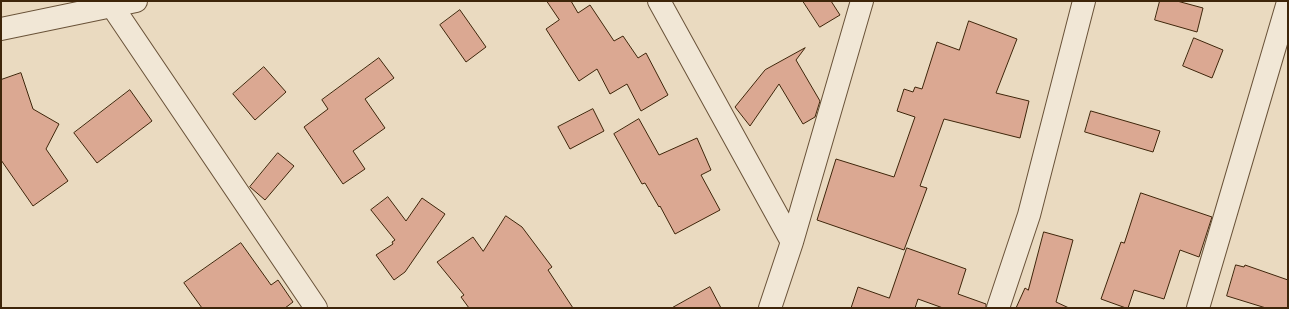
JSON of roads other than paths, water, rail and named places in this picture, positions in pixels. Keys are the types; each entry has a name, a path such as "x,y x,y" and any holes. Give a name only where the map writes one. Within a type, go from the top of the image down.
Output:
{"street":[{"path":"1,30 136,1"},
{"path":"659,1 792,242"},
{"path":"770,308 792,242 862,1"},
{"path":"998,308 1029,215 1084,1"},
{"path":"1198,308 1288,2"},
{"path":"112,6 316,308"}]}
